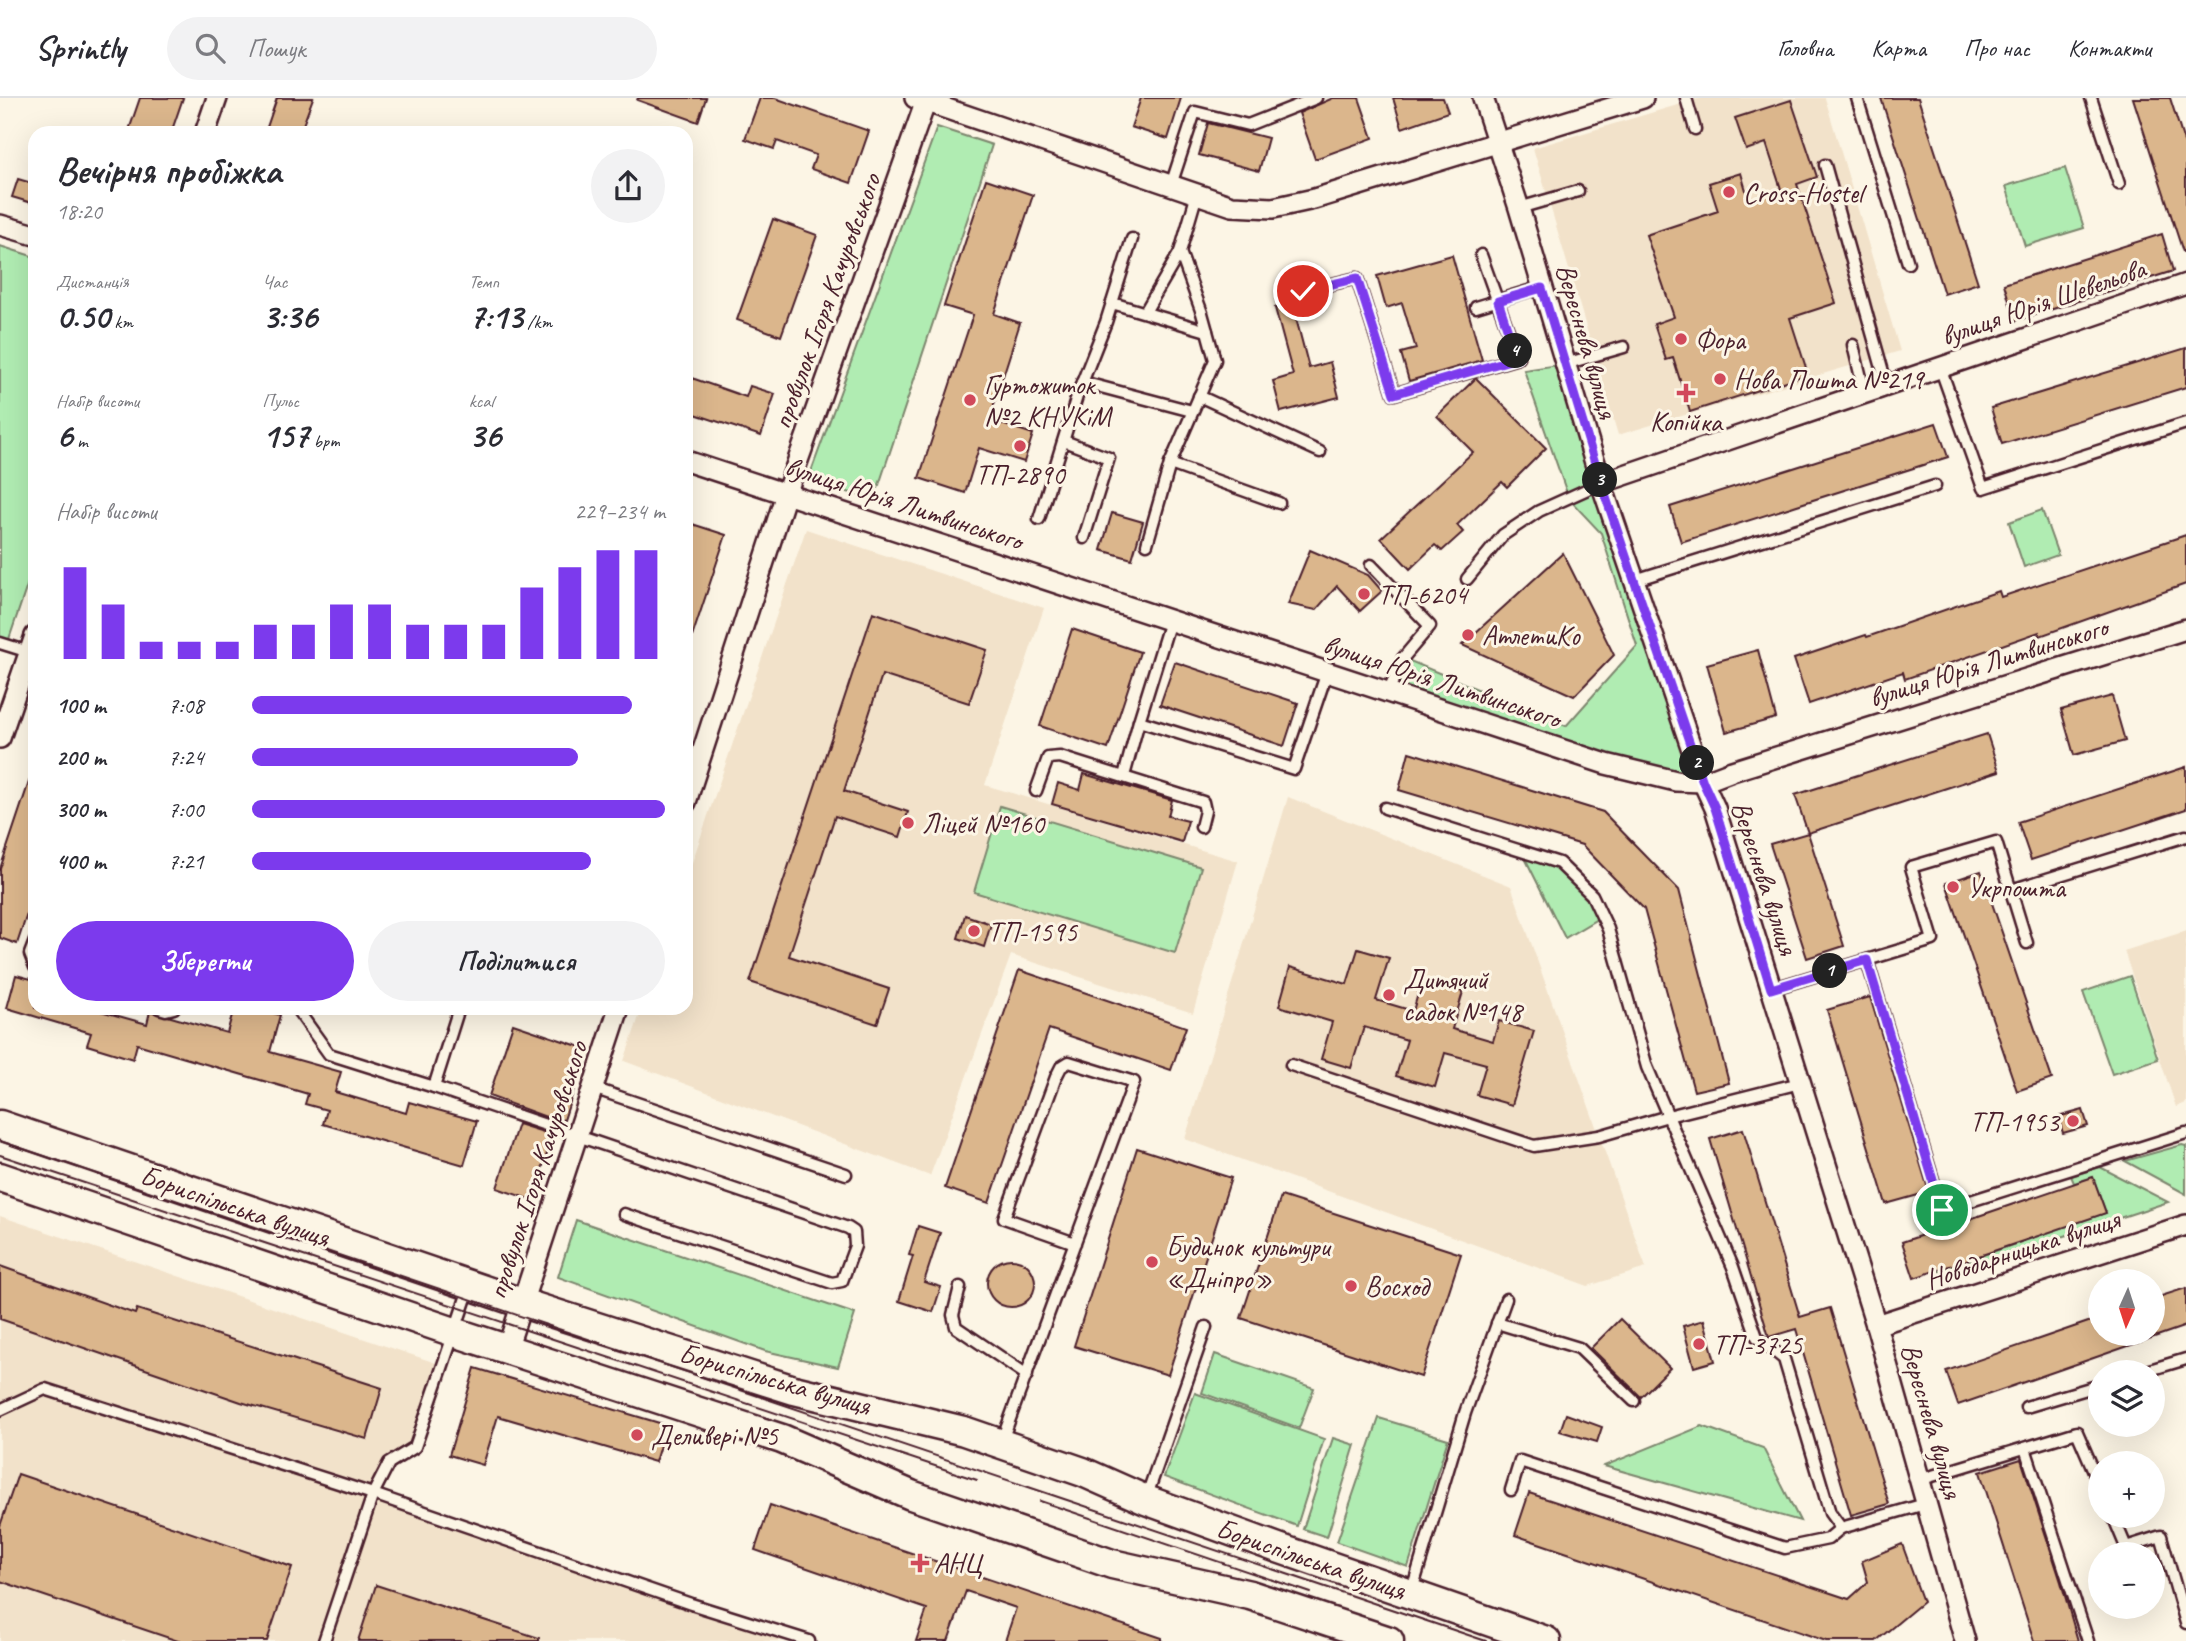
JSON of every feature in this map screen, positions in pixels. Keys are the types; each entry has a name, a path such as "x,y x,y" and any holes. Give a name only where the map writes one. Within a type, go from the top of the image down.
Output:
{"main road":[{"name":"Бориспільська вулиця","path":"0,1125 470,1286 794,1390 905,1415 1001,1443 1083,1472 1146,1500 1546,1641"},
{"name":"Бориспільська вулиця","path":"0,1177 454,1332 782,1439 911,1495 1112,1564 1250,1595 1389,1641"}],"street":[{"path":"207,126 217,98"},
{"name":"Вереснева вулиця","path":"1483,98 1519,208 1601,483 1703,782 1715,808 1876,1325 1965,1641"},
{"path":"923,99 1232,205 1273,208 1314,199 1633,100"},
{"name":"провулок Ігоря Качуровського","path":"693,780 786,494 923,99"},
{"path":"0,225 28,233"},
{"name":"вулиця Юрія Шевельова","path":"1601,483 2186,284"},
{"name":"вулиця Юрія Литвинського","path":"693,464 1606,764 1676,781 1703,782 2186,629"},
{"path":"0,738 28,656"},
{"name":"провулок Ігоря Качуровського","path":"507,1349 617,1015"},
{"name":"Новодарницька вулиця","path":"1876,1325 2186,1225"}],"lane":[{"path":"1171,185 1195,113 1248,125 1316,98"},
{"path":"1686,98 1695,129"},
{"path":"1857,98 1908,263"},
{"path":"2091,98 2119,184"},
{"path":"1825,165 1887,386"},
{"path":"1519,208 1578,191"},
{"path":"1145,312 1180,252 1197,194"},
{"path":"1039,519 1082,382 1112,303 1132,239"},
{"path":"1147,544 1170,464 1215,360 1180,252"},
{"path":"1303,291 1357,278 1394,394 1517,358 1481,255"},
{"path":"1476,307 1542,288"},
{"path":"1112,303 1207,331"},
{"path":"1853,345 1866,394"},
{"path":"1564,364 1624,347"},
{"path":"1940,367 1983,488 2186,423"},
{"path":"1082,382 1192,411"},
{"path":"1199,396 1320,452"},
{"path":"1064,440 1109,458 1084,538"},
{"path":"1170,464 1279,503"},
{"path":"1467,579 1503,535 1539,512 1601,483"},
{"path":"1635,580 1935,486"},
{"path":"1371,565 1430,626 1403,658 1388,692"},
{"path":"1124,776 1170,621"},
{"path":"0,643 28,644"},
{"path":"1139,721 1294,769 1327,673"},
{"path":"1036,791 1045,763 1054,757 1203,802 1205,811 1201,827"},
{"path":"1385,808 1559,863 1592,895 1608,929 1647,1067 1733,1267 1757,1337 1784,1359 1830,1513 1841,1528"},
{"path":"2011,890 2186,836"},
{"path":"1771,989 1933,940 1911,867 1996,842 2027,943"},
{"path":"1867,960 1942,1210 2186,1133"},
{"path":"301,1015 329,1054 578,1134 848,1228 854,1232 855,1246 842,1281 832,1283 624,1214"},
{"path":"434,1087 457,1015"},
{"path":"1001,1443 1133,1082 1069,1062 1061,1067 1056,1077 1004,1218 1074,1243"},
{"path":"1291,1065 1534,1146 1600,1136 1800,1083"},
{"path":"593,1088 846,1174"},
{"path":"324,1641 373,1494 389,1463 415,1447 470,1286"},
{"path":"960,1287 953,1315 956,1327 1027,1375"},
{"path":"1410,1594 1465,1413 1506,1299"},
{"path":"1497,1323 1579,1348 1634,1401"},
{"path":"1146,1500 1206,1327"},
{"path":"2165,1365 2186,1359"},
{"path":"2026,1407 2088,1389"},
{"path":"0,1410 45,1390 373,1494 691,1604 809,1641"},
{"path":"1919,1480 2077,1432 2088,1457"},
{"path":"2025,1448 2088,1641"},
{"path":"1511,1490 1520,1461 1785,1548 1828,1539 1841,1528 1925,1504"},
{"path":"2118,1528 2126,1547 2161,1536 2186,1623"}],"shaded area":[{"path":"1701,98 1825,98 1900,351 1618,435 1533,148"},
{"name":"Ліцей №160","path":"806,529 1044,608 985,785 1238,861 1193,1013 1011,955 930,1176 624,1061 640,1015 693,1015 693,860"},
{"name":"Дитячий садок №148","path":"1288,797 1511,886 1646,1268 1588,1286 1185,1139"},
{"path":"2186,931 2186,1103 2176,1107 2124,951"},
{"path":"0,1216 442,1365 415,1447 389,1463 373,1493 809,1641 0,1641"}],"green space":[{"path":"937,127 992,145 874,500 808,480"},
{"path":"2065,168 2084,228 2025,246 2006,186"},
{"path":"0,246 28,255 28,583 7,645 0,643"},
{"path":"1564,364 1703,782 1388,692 1403,658 1566,726 1637,646 1601,533 1569,499 1524,370"},
{"path":"2042,510 2058,555 2024,567 2009,522"},
{"path":"1000,806 1201,867 1175,953 974,892"},
{"path":"1522,852 1559,863 1592,895 1602,916 1565,938"},
{"path":"2130,976 2158,1059 2112,1074 2083,992"},
{"path":"2186,1146 2186,1194 2125,1161"},
{"path":"2100,1167 2168,1202 1943,1276 1939,1270 2106,1213 2093,1177 2074,1183 2071,1176"},
{"path":"576,1220 855,1314 838,1367 765,1351 558,1277"},
{"path":"1215,1354 1314,1388 1299,1428 1202,1393"},
{"path":"1195,1393 1324,1439 1297,1526 1164,1477"},
{"path":"1379,1418 1448,1439 1408,1567 1337,1542"},
{"path":"1702,1426 1763,1448 1800,1521 1604,1466"},
{"path":"1333,1438 1355,1445 1327,1537 1303,1529"}],"building":[{"path":"140,98 183,98 173,126 130,126"},
{"path":"277,98 313,98 303,126 267,126"},
{"path":"706,98 698,122 637,100"},
{"path":"760,98 775,98 869,131 851,183 811,169 816,155 777,141 774,149 745,139"},
{"path":"1141,98 1181,98 1168,139 1131,127"},
{"path":"1333,98 1359,98 1373,138 1315,159 1299,113"},
{"path":"1393,98 1443,98 1448,112 1402,128"},
{"path":"1881,98 1918,98 1978,283 1944,294"},
{"path":"2133,98 2170,98 2186,148 2186,252 2183,252"},
{"path":"1791,100 1817,177 1797,184 1836,303 1790,318 1808,374 1690,412 1673,358 1666,360 1654,324 1674,317 1646,235 1718,211 1709,183 1741,173 1749,201 1781,189 1766,143 1746,150 1735,118"},
{"path":"1208,123 1268,138 1259,171 1199,155"},
{"path":"18,179 28,182 28,202 12,197"},
{"name":"Гуртожиток №2 КНУКіМ","path":"986,179 1033,195 994,314 1020,323 989,420 1033,434 1024,462 979,448 965,493 919,478 973,315 944,306"},
{"path":"773,219 817,235 781,336 737,320"},
{"path":"2162,234 2173,271 2015,321 2004,284"},
{"path":"1452,255 1482,360 1409,381 1401,353 1416,349 1402,303 1386,308 1377,276"},
{"path":"1292,303 1309,368 1330,362 1339,397 1281,412 1273,381 1293,375 1275,308"},
{"path":"2186,348 2186,387 2002,444 1991,408"},
{"path":"693,378 746,397 750,386 775,394 761,436 693,413"},
{"path":"1476,378 1546,448 1507,487 1502,482 1457,525 1463,532 1442,551 1435,545 1410,569 1381,538 1473,452 1437,416"},
{"path":"1936,423 1948,457 1681,542 1670,507"},
{"path":"1112,513 1143,522 1132,559 1101,550"},
{"path":"693,524 726,535 693,634"},
{"path":"2186,535 2186,584 2040,636 2039,632 1905,679 1903,672 1809,704 1794,659 1866,635 1867,637 1999,591 2001,597"},
{"path":"1310,550 1368,575 1382,591 1360,611 1337,586 1316,610 1288,604"},
{"path":"1563,553 1614,655 1574,696 1462,645"},
{"path":"873,612 987,650 969,703 882,675 844,791 908,812 900,837 835,816 789,956 889,989 877,1024 750,982"},
{"path":"1072,629 1140,652 1108,749 1040,726"},
{"path":"1758,650 1776,718 1726,732 1707,664"},
{"path":"1175,662 1298,703 1284,746 1160,705"},
{"path":"2112,696 2125,741 2074,755 2061,710"},
{"path":"1987,734 1999,771 1808,833 1795,795"},
{"path":"1409,752 1603,812 1679,890 1729,1083 1694,1091 1644,909 1582,845 1399,790"},
{"path":"2186,767 2186,809 2031,860 2018,822"},
{"path":"1084,774 1172,800 1168,816 1188,821 1182,842 1052,804 1058,783 1080,790"},
{"path":"28,785 28,911 17,944 0,938 0,869"},
{"path":"1808,833 1844,946 1807,958 1770,844"},
{"path":"1981,871 2052,1079 2017,1091 1946,883"},
{"name":"ТП-1595","path":"965,915 991,924 984,947 958,938"},
{"path":"1358,949 1389,958 1376,1000 1413,1011 1422,980 1463,992 1452,1029 1493,1041 1499,1021 1534,1031 1512,1105 1477,1095 1486,1064 1445,1053 1435,1087 1396,1076 1407,1040 1364,1027 1351,1068 1321,1059 1332,1022 1279,1006 1290,967 1347,984"},
{"path":"1019,970 1186,1027 1171,1070 1049,1029 989,1203 945,1188"},
{"path":"16,975 28,978 28,1014 7,1008"},
{"path":"1870,997 1929,1192 1886,1204 1827,1010"},
{"path":"31,1015 115,1015 147,1024 149,1015 164,1015 227,1033 232,1015 280,1015 270,1052 341,1072 335,1092 406,1113 409,1102 477,1121 464,1165 323,1124 327,1110 305,1104 308,1094 137,1044 133,1059 87,1045 91,1033"},
{"path":"513,1024 587,1049 564,1120 557,1121 489,1096"},
{"name":"ТП-1953","path":"2083,1110 2088,1126 2063,1133 2058,1117"},
{"path":"518,1124 553,1135 532,1200 497,1188"},
{"path":"1743,1129 1800,1317 1830,1308 1889,1504 1851,1515 1796,1329 1769,1337 1710,1139"},
{"name":"Будинок культури «Дніпро»","path":"1137,1148 1231,1178 1168,1375 1074,1346"},
{"path":"2093,1177 2106,1213 1914,1278 1902,1242"},
{"name":"Восход","path":"1281,1196 1461,1254 1421,1377 1241,1318"},
{"path":"918,1226 940,1233 924,1282 941,1287 933,1312 899,1301 913,1256 909,1255"},
{"path":"1011,1259 1020,1260 1028,1266 1034,1274 1034,1292 1028,1300 1020,1306 1011,1307 1002,1306 994,1300 988,1292 987,1283 988,1274 994,1266 1002,1260"},
{"path":"0,1266 135,1314 137,1309 382,1388 367,1439 241,1402 0,1319"},
{"path":"2186,1288 2186,1326 2165,1333 2165,1295"},
{"path":"1620,1319 1670,1368 1641,1397 1591,1348"},
{"name":"ТП-3725","path":"1704,1320 1715,1361 1694,1367 1683,1326"},
{"path":"2088,1322 2088,1346 2128,1346 1958,1405 1946,1371"},
{"path":"475,1368 666,1425 655,1462 498,1416 483,1465 449,1455"},
{"path":"1566,1414 1602,1427 1597,1442 1560,1431"},
{"path":"2021,1459 2078,1641 2034,1641 1980,1472"},
{"path":"18,1474 292,1567 267,1641 178,1641 0,1581 0,1526"},
{"path":"1529,1493 1849,1599 1868,1582 1862,1561 1902,1544 1923,1602 1876,1641 1826,1641 1515,1535"},
{"path":"770,1505 1162,1638 1162,1641 1005,1641 1016,1608 966,1591 948,1641 916,1641 927,1609 755,1550"},
{"path":"376,1585 539,1638 539,1641 358,1641"}],"tram line":[{"path":"0,1141 1486,1641"},
{"path":"0,1155 977,1480"},
{"path":"1040,1501 1311,1593"}],"place":[{"name":"Cross-Hostel","path":"1729,192"},
{"name":"Фора","path":"1681,339"},
{"name":"Нова Пошта №219","path":"1720,379"},
{"name":"Копійка","path":"1686,393"},
{"name":"Гуртожиток №2 КНУКіМ","path":"970,400"},
{"name":"ТП-2890","path":"1020,446"},
{"name":"ТП-6204","path":"1364,594"},
{"name":"АтлетиКо","path":"1468,635"},
{"name":"Ліцей №160","path":"908,823"},
{"name":"Укрпошта","path":"1953,887"},
{"name":"ТП-1595","path":"974,931"},
{"name":"Дитячий садок №148","path":"1389,995"},
{"name":"ТП-1953","path":"2073,1121"},
{"name":"Будинок культури «Дніпро»","path":"1152,1262"},
{"name":"Восход","path":"1351,1286"},
{"name":"ТП-3725","path":"1699,1344"},
{"name":"Деливері №5","path":"637,1435"},
{"name":"АНЦ","path":"920,1563"}],"route":[{"path":"1303,291 1357,278 1394,394 1517,358 1498,301 1542,288 1601,483 1703,782 1715,808 1771,989 1867,960 1942,1210"}]}
